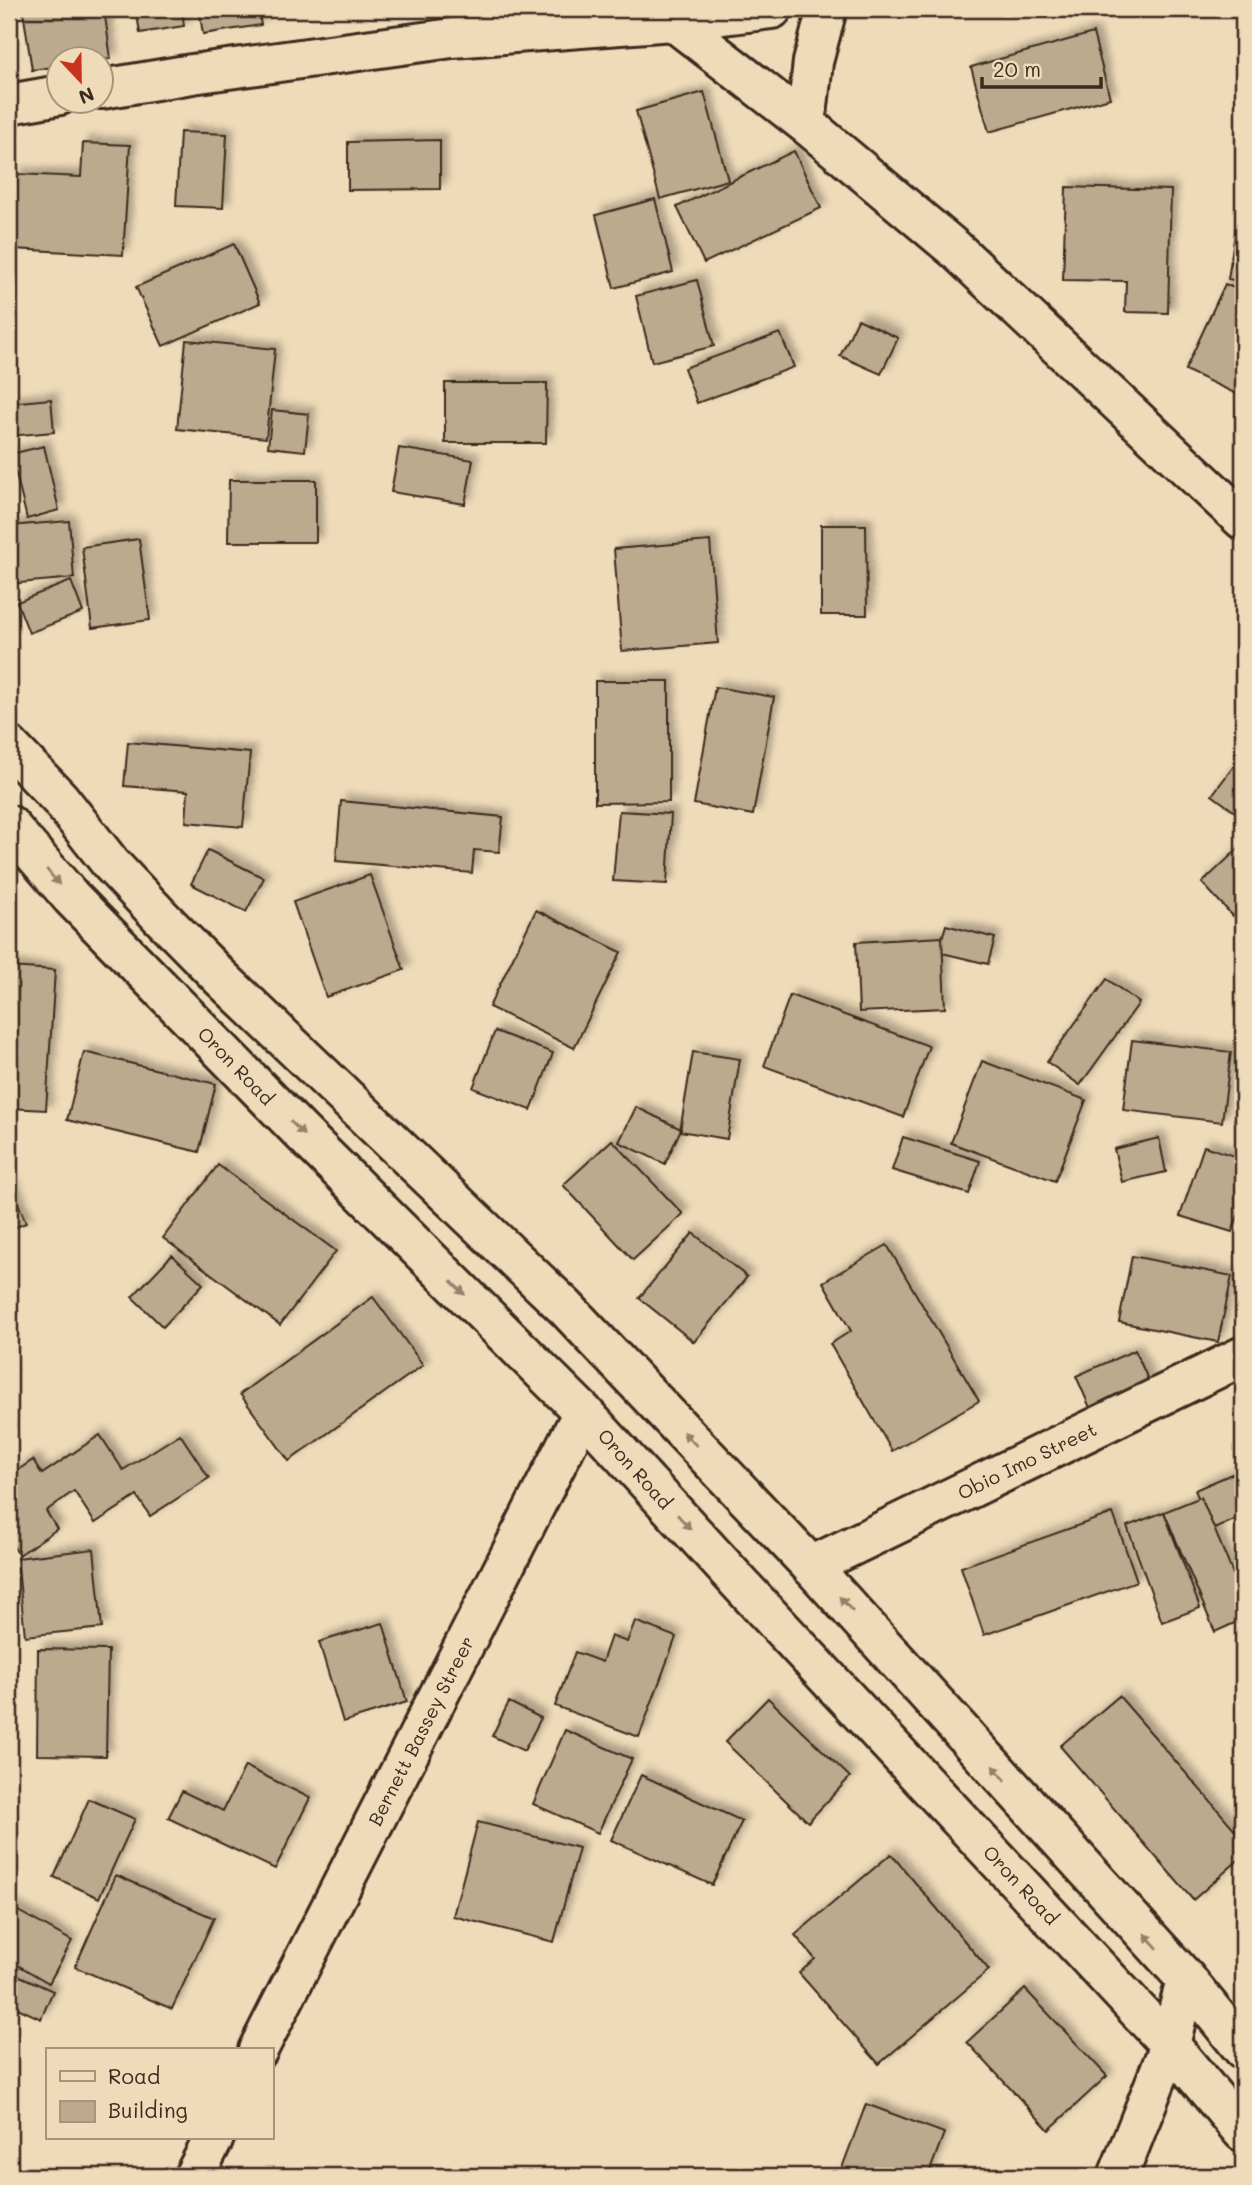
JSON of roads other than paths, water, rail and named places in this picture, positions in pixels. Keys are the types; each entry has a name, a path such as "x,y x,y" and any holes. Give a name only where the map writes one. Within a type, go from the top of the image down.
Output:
{"main road":[{"path":"116,87 452,38 667,15 772,9"},
{"path":"806,124 813,61 827,9"},
{"path":"667,15 806,124 955,249 1243,520"},
{"path":"9,104 46,97"},
{"path":"9,746 60,799 111,864 160,916 221,978 566,1308 811,1566 1186,1979 1243,2049"},
{"name":"Oron Road","path":"9,825 99,927 583,1412 1170,2045 1243,2132"},
{"name":"Obio Imo Street","path":"811,1566 1243,1356"},
{"name":"Bernett Bassey Streer","path":"259,2048 583,1412"},
{"path":"1118,2176 1170,2045 1186,1979"},
{"path":"194,2176 213,2140"}]}
